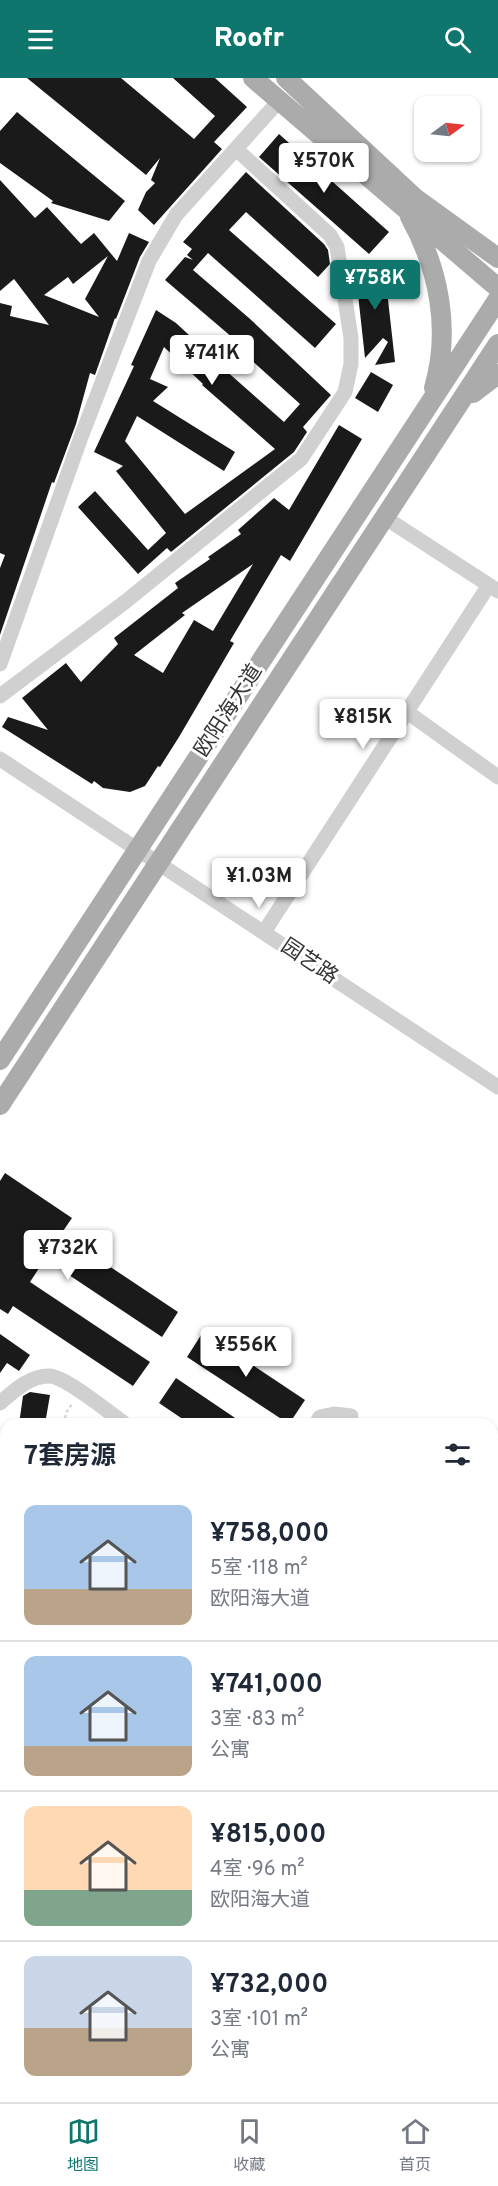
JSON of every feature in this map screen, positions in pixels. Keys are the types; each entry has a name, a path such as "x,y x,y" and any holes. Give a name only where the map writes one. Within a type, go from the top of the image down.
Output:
{"main road":[{"path":"253,78 498,288"},
{"path":"286,78 415,198 498,258"},
{"path":"404,207 428,254 439,295 442,338 436,382 430,403"},
{"name":"欧阳海大道","path":"0,1060 498,299"},
{"name":"欧阳海大道","path":"0,1105 498,344"},
{"path":"450,417 476,391 498,374"}],"street":[{"path":"0,664 81,437 150,261 176,214 279,101"},
{"path":"0,696 125,602 301,459 345,392 351,364 351,338 337,247 330,235 236,149"},
{"path":"264,932 407,712 494,588 384,517"},
{"path":"407,712 498,777"},
{"name":"园艺路","path":"0,759 498,1088"},
{"path":"0,1403 24,1383 52,1376 80,1391 117,1418"},
{"path":"319,1418 334,1414 351,1416"}],"path":[{"path":"65,1418 80,1391"}],"building":[{"path":"27,78 121,78 194,139 215,116 173,78 215,78 247,107 214,142 222,149 154,225 138,210 146,192 155,183 151,180 160,158 146,175"},
{"path":"17,112 125,201 109,221 51,203 53,201 0,163 0,131"},
{"path":"279,134 389,232 369,254 259,157"},
{"path":"246,172 324,244 328,250 330,264 318,277 246,212 229,230 336,324 315,348 208,253 193,270 249,318 331,395 303,427 307,432 294,452 171,552 167,548 138,574 78,507 95,491 148,550 166,533 116,471 123,466 94,452 134,366 131,365 156,310 176,323 284,422 300,404 237,347 240,344 165,280 185,257 193,260 187,255 192,249 183,242","holes":["164,347 275,449 185,514 125,441 137,416 224,471 235,452 153,401 168,387 150,379"]},
{"path":"0,180 35,218 47,207 81,244 94,233 117,261 129,233 149,242 140,257 115,318 95,375 90,373 76,424 54,483 52,482 0,635 0,568 5,555 0,553 0,303 12,306 10,316 49,325 14,279 0,291","holes":["108,256 85,299 99,317 44,295 68,277 73,284"]},
{"path":"384,264 395,362 375,365 388,342 383,338 365,358 355,267"},
{"path":"371,372 393,385 378,412 355,398"},
{"path":"339,425 362,439 290,561 281,555 230,641 234,643 179,737 145,786 130,792 103,788 94,781 92,784 2,727 8,717 48,730 22,698 66,663 81,682 118,644 114,638 178,588 175,583 241,534 238,530 274,498 289,510","holes":["253,564 213,631 194,620 163,673 134,655 185,615 182,613"]},
{"path":"5,1173 72,1218 61,1234 178,1312 162,1337 45,1259 30,1282 150,1362 133,1386 13,1306 8,1314 0,1309 0,1181"},
{"path":"203,1332 305,1400 293,1418 280,1418 187,1357"},
{"path":"0,1334 30,1355 19,1371 7,1363 0,1373"},
{"path":"176,1378 235,1418 181,1418 159,1403"},
{"path":"30,1392 50,1395 46,1418 20,1418 23,1396"}]}
